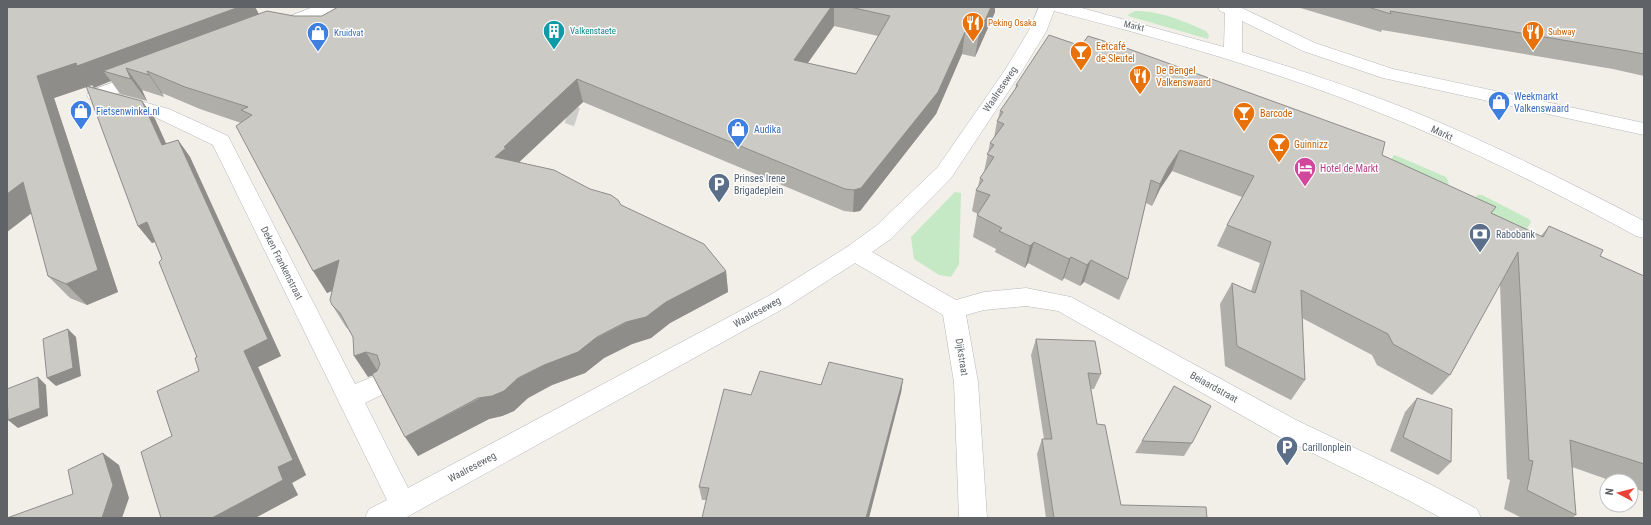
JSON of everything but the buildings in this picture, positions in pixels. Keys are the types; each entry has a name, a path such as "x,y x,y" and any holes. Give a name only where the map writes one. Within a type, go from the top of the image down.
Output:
{"street":[{"name":"Waalreseweg","path":"379,518 780,300 855,253 884,232 944,173 1037,32 1047,7"},
{"name":"Markt","path":"1058,7 1168,35 1233,54 1316,82 1382,107 1532,173 1644,230"},
{"path":"264,32 326,8 343,17"},
{"path":"1233,54 1231,8 1309,47 1389,74 1644,129"},
{"name":"Deken Frankenstraat","path":"154,73 96,95 162,113 221,141 403,504"},
{"path":"855,253 954,310"},
{"name":"Beiaardstraat","path":"954,310 984,300 1026,297 1063,303 1287,428 1417,491 1467,518"},
{"name":"Dijkstraat","path":"954,310 966,382 973,518"},
{"path":"350,398 380,384"}],"green space":[{"path":"1135,11 1153,12 1181,20 1206,31 1209,36 1208,39 1128,16"},
{"path":"1395,155 1446,177 1449,183 1447,185 1387,169 1393,156"},
{"path":"955,192 961,193 959,264 951,277 939,275 914,259 911,237"},
{"path":"1477,195 1482,195 1529,219 1531,222 1525,232 1498,219 1474,203"}],"tunnel":[{"path":"540,105 577,117"}],"place":[{"name":"Peking Osaka","path":"973,42"},
{"name":"Valkenstaete","path":"554,50"},
{"name":"Kruidvat","path":"318,52"},
{"name":"Subway","path":"1533,52"},
{"name":"Eetcafé de Sleutel","path":"1081,72"},
{"name":"De Bengel Valkenswaard","path":"1140,96"},
{"name":"Weekmarkt Valkenswaard","path":"1499,122"},
{"name":"Fietsenwinkel.nl","path":"81,130"},
{"name":"Barcode","path":"1244,132"},
{"name":"Audika","path":"738,148"},
{"name":"Guinnizz","path":"1279,164"},
{"name":"Hotel de Markt","path":"1305,188"},
{"name":"Prinses Irene Brigadeplein","path":"719,204"},
{"name":"Rabobank","path":"1480,254"},
{"name":"Carillonplein","path":"1287,466"}]}
